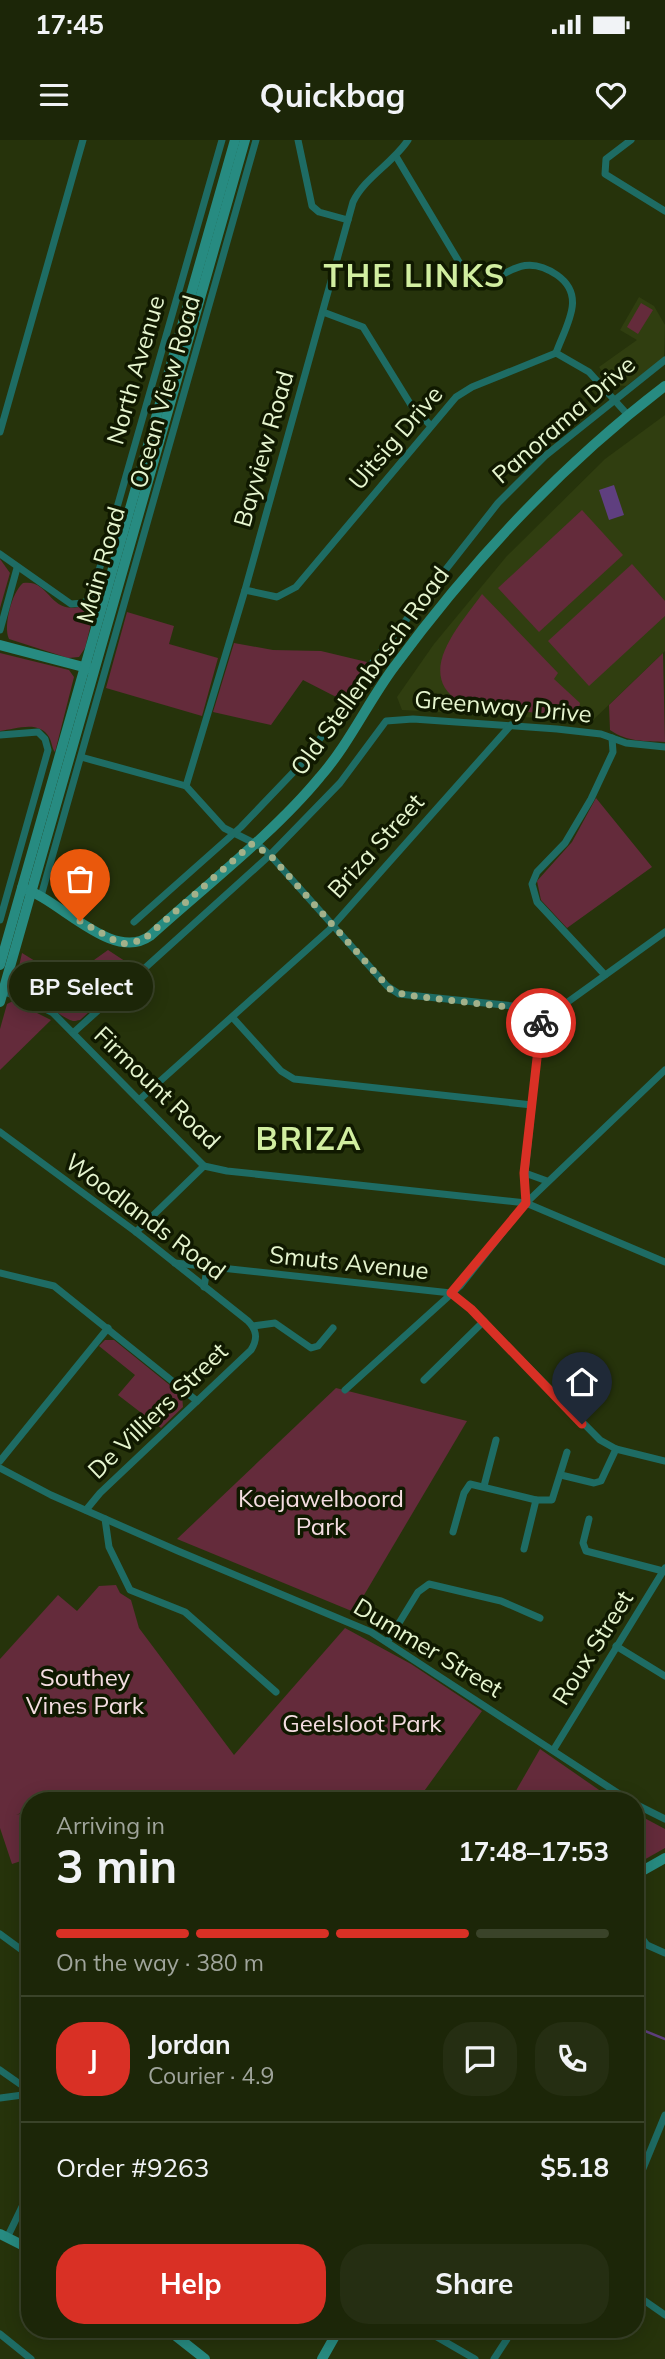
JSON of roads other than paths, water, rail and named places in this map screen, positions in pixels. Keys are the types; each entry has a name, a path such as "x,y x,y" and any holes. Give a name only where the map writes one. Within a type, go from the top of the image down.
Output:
{"main road":[{"name":"Main Road","path":"90,669 235,140"},
{"name":"Main Road","path":"1,995 27,889 245,140"},
{"name":"Old Stellenbosch Road","path":"27,889 114,942 137,943 150,936 252,844 322,776 392,669 500,536 551,482 627,414 665,386"},
{"path":"0,645 90,669"},
{"name":"Main Road","path":"0,965 27,889"},
{"path":"644,1870 665,1858"},
{"path":"4,2236 21,2244"},
{"path":"178,2338 205,2359"},
{"path":"322,2359 334,2338"}],"street":[{"path":"0,432 83,140"},
{"name":"North Avenue","path":"17,568 65,601 80,605 92,595 222,140"},
{"name":"Ocean View Road","path":"41,896 256,140"},
{"path":"298,140 312,206 319,212 348,220"},
{"name":"Bayview Road","path":"186,786 245,590 348,220 358,194 397,158 408,140"},
{"path":"631,140 609,155 604,168 608,178 665,211"},
{"path":"397,158 471,282 483,284 528,264 548,269 569,285 574,302 556,353 589,372 627,414"},
{"path":"323,312 363,327 411,405 430,425"},
{"name":"Uitsig Drive","path":"245,590 277,597 296,587 430,425 464,391 556,353"},
{"name":"Panorama Drive","path":"135,922 233,833 313,752 370,667 498,503 545,456 665,360"},
{"path":"0,554 17,568 0,630"},
{"name":"Greenway Drive","path":"270,855 340,783 379,726 397,718 591,733 626,743 665,747"},
{"name":"Briza Street","path":"139,1100 233,1018 332,925 511,725"},
{"path":"0,735 33,731 46,739 47,756 0,920"},
{"path":"606,975 537,902 532,884 537,872 565,843 591,799 613,752 612,738"},
{"path":"81,757 186,786 224,828 270,855 395,992 542,1011 565,1004 665,932"},
{"path":"73,1033 270,855"},
{"name":"Firmount Road","path":"1,995 53,1013 204,1166 227,1171 526,1203 665,1262"},
{"path":"526,1203 524,1173 542,1011"},
{"path":"233,1018 281,1071 294,1079 532,1105"},
{"path":"345,1390 451,1293 547,1181 665,1070"},
{"name":"Woodlands Road","path":"0,1132 136,1232 253,1326"},
{"path":"136,1232 204,1166"},
{"path":"524,1173 547,1181"},
{"name":"Smuts Avenue","path":"175,1263 451,1293 484,1321 590,1433 616,1449 665,1461"},
{"path":"204,1287 206,1275 216,1267"},
{"path":"0,1273 54,1286 197,1401"},
{"path":"424,1380 484,1321"},
{"path":"253,1326 275,1323 311,1348 318,1346 333,1328"},
{"name":"De Villiers Street","path":"86,1510 100,1493 250,1350 256,1340 253,1326"},
{"path":"0,1461 108,1328"},
{"path":"484,1486 496,1440"},
{"path":"561,1475 594,1483 601,1481 616,1449"},
{"path":"453,1532 466,1487 473,1483 536,1500 554,1498 567,1452"},
{"name":"Dummer Street","path":"0,1468 105,1519 346,1620 388,1642 617,1792"},
{"path":"524,1549 536,1500"},
{"path":"105,1519 108,1547 130,1590 185,1612 276,1692"},
{"path":"589,1519 584,1539 586,1551 664,1569"},
{"name":"Roux Street","path":"554,1749 664,1569"},
{"path":"388,1642 418,1592 429,1584 501,1601 540,1618"},
{"path":"616,1646 665,1676"},
{"path":"644,1808 665,1819"},
{"path":"0,1934 21,1949"},
{"path":"644,1942 665,1953"},
{"path":"0,2070 21,2086"},
{"path":"0,2098 21,2094"},
{"path":"644,2166 665,2115"},
{"path":"4,2236 21,2206"},
{"path":"644,2300 665,2315"},
{"path":"0,2334 31,2359"},
{"path":"438,2338 475,2359"},
{"path":"494,2359 507,2339"}],"waterway":[{"path":"644,2031 665,2039"}],"place":[{"name":"BP Select","path":"80,921"}],"district":[{"name":"THE LINKS","path":"415,276"},
{"name":"BRIZA","path":"309,1139"}],"park label":[{"name":"Koejawelboord Park","path":"321,1513"},
{"name":"Southey Vines Park","path":"85,1692"},
{"name":"Geelsloot Park","path":"362,1724"}]}
